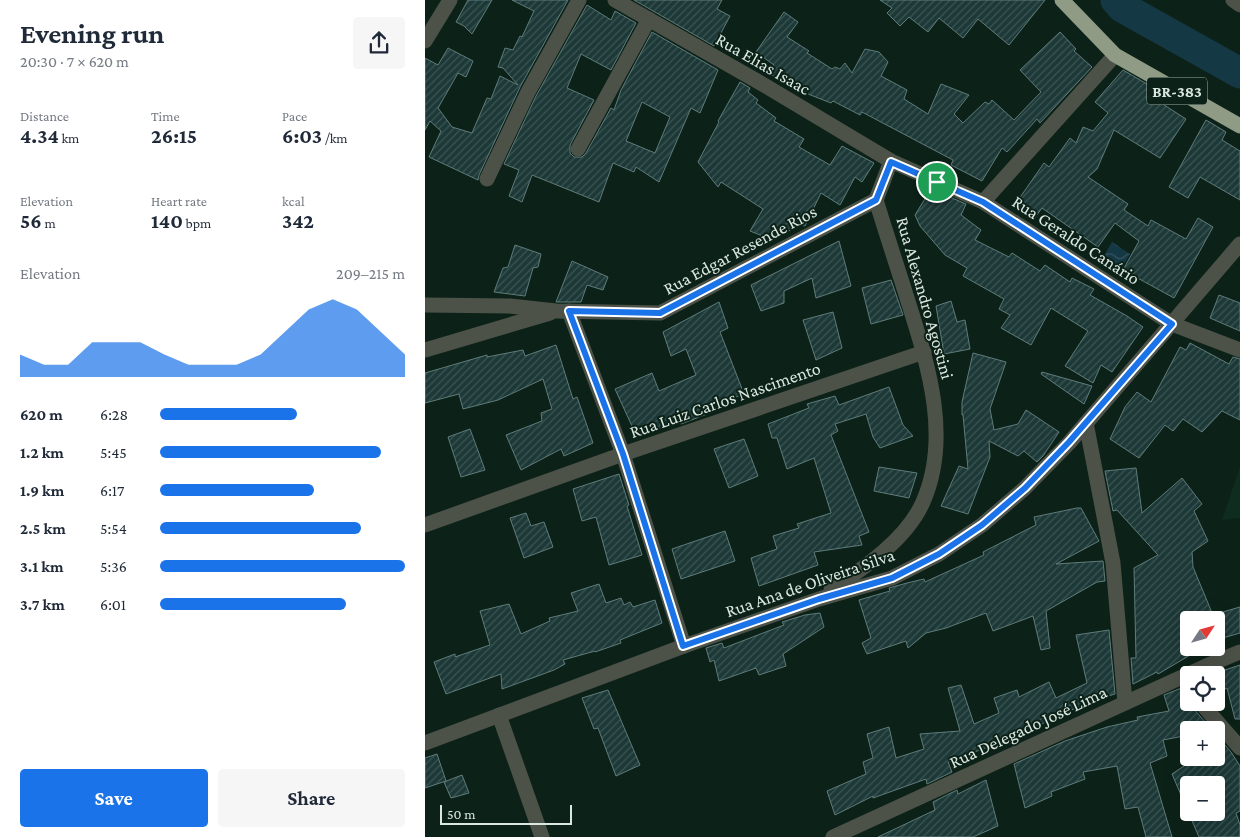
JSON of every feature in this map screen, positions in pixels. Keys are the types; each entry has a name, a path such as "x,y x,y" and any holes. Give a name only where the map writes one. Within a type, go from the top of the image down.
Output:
{"highway":[{"name":"BR-383","path":"1062,0 1115,55 1240,126"}],"street":[{"path":"425,41 450,0"},
{"path":"487,180 528,92 579,0"},
{"name":"Rua Elias Isaac","path":"615,0 891,162"},
{"path":"1233,0 1240,5"},
{"path":"578,149 649,19"},
{"path":"983,202 1115,55"},
{"path":"876,200 891,162"},
{"name":"Rua Geraldo Canário","path":"891,162 983,202 1172,324 1240,350"},
{"name":"Rua Edgar Resende Rios","path":"425,305 511,306 562,311 660,313 876,200"},
{"name":"Rua Alexandro Agostini","path":"819,599 864,568 903,532 923,502 935,463 935,401 924,352 876,200"},
{"name":"Rua Ana de Oliveira Silva","path":"425,743 683,646 819,599 892,578 939,554 982,525 1025,488 1086,423 1240,244"},
{"path":"425,350 562,311 623,454 683,646"},
{"name":"Rua Luiz Carlos Nascimento","path":"425,525 623,454 924,352"},
{"path":"1086,423 1113,563 1125,703"},
{"name":"Rua Delegado José Lima","path":"1216,666 1240,652"},
{"name":"Rua Delegado José Lima","path":"833,837 1125,703 1180,685"},
{"path":"1208,711 1240,748"},
{"path":"499,715 542,837"}],"shaded area":[{"path":"1240,467 1240,518 1222,520"}],"water":[{"path":"1112,242 1130,254 1120,271 1102,259"}],"building":[{"path":"468,0 492,0 472,34 464,26 456,22"},
{"path":"512,0 568,0 520,87 478,180 429,157 441,131 430,121 425,130 425,58 438,65 448,48 473,61 466,77 458,73 438,108 452,127 472,133 487,98 491,99 500,76 518,85 503,68 498,67 505,48 513,50 520,36 522,37 534,11"},
{"path":"634,0 722,0 717,9 730,16 714,46"},
{"path":"880,0 1045,0 1009,45 978,19 963,38 939,18 928,32 909,17 900,26 887,13 892,8"},
{"path":"587,5 611,20 615,11 636,23 611,70 581,54 567,88 594,100 570,145 570,153 574,157 582,157 586,153 611,108 614,110 621,90 652,32 718,70 700,113 691,108 659,182 636,167 634,172 613,163 599,202 532,175 522,202 509,196 519,170 504,164 536,96","holes":["642,102 670,117 655,153 626,141"]},
{"path":"784,12 798,22 787,37 832,69 835,67 840,69 845,63 852,73 865,49 879,52 888,62 881,76 907,90 904,99 928,114 941,84 969,95 954,114 963,123 985,102 989,104 992,100 1014,120 1041,92 1020,70 1060,32 1076,49 1074,51 1092,67 1040,123 1037,119 1007,152 1002,148 982,181 951,165 953,160 862,112 860,115 833,101 831,103 808,94 768,73 774,65 756,52"},
{"path":"1123,70 1152,87 1147,94 1186,119 1160,158 1114,130 1097,169 1088,177 1128,204 1124,210 1148,226 1151,220 1186,239 1198,218 1213,227 1174,298 1123,270 1139,241 1115,223 1098,247 1042,208 1034,219 1014,206 1044,163 1049,167 1070,138 1076,143 1083,127 1093,131 1108,113 1095,102"},
{"path":"740,82 750,88 748,92 758,100 756,103 776,118 774,121 804,139 799,147 830,165 842,146 874,163 862,182 855,177 840,205 821,193 805,226 801,224 773,240 750,231 763,209 721,182 718,187 698,162"},
{"path":"1206,120 1226,132 1222,140 1240,151 1240,200 1200,177 1188,198 1169,187"},
{"path":"931,189 966,204 961,215 981,230 975,240 1009,257 1012,253 1040,271 1045,265 1070,282 1072,278 1094,289 1090,295 1143,327 1112,372 1101,365 1093,383 1065,366 1088,331 1051,308 1031,345 1001,328 1010,315 999,309 1004,299 963,276 967,268 945,255 920,226 915,215"},
{"path":"839,241 851,286 816,298 812,278 784,291 784,303 761,311 751,285"},
{"path":"515,245 541,254 538,267 533,268 525,296 494,292 503,268 508,267"},
{"path":"572,261 608,277 603,290 587,285 581,302 556,302"},
{"path":"891,280 903,315 871,324 862,288"},
{"path":"1219,295 1240,303 1240,331 1210,318"},
{"path":"951,301 957,322 965,320 970,349 944,354 936,306"},
{"path":"719,302 728,328 720,332 744,394 705,408 707,414 681,424 680,420 637,437 615,389 652,373 659,391 696,375 686,349 671,356 663,332"},
{"path":"833,312 842,348 816,360 803,320"},
{"path":"1190,343 1229,364 1233,357 1240,359 1240,420 1222,411 1202,432 1183,419 1173,431 1165,425 1139,458 1110,439 1125,407 1137,392 1151,402 1180,347 1186,350"},
{"path":"556,345 573,399 577,397 593,443 564,456 561,449 521,470 506,435 542,421 541,413 552,409 543,379 498,400 463,409 459,394 425,403 425,373 487,355 487,357 523,350 525,356"},
{"path":"973,353 1006,362 990,409 994,430 1018,424 1026,410 1059,432 1037,462 1024,451 1018,456 989,441 990,457 968,514 941,506 959,466 968,469 962,402"},
{"path":"1042,372 1092,386 1084,404 1041,374"},
{"path":"889,387 903,425 913,436 880,448 873,437 866,414 835,424 838,431 831,435 869,532 859,536 862,545 814,552 818,565 759,586 751,558 777,549 773,536 799,528 797,524 831,513 814,458 787,469 777,438 772,438 768,424 809,408 807,404 835,396 839,405"},
{"path":"470,429 485,470 461,477 448,437"},
{"path":"744,439 758,476 729,488 714,449"},
{"path":"879,467 917,473 909,498 874,491"},
{"path":"1136,468 1142,513 1182,478 1202,504 1194,511 1208,541 1192,552 1193,567 1211,611 1180,611 1180,656 1189,656 1158,674 1157,672 1133,684 1131,658 1136,658 1134,568 1158,555 1117,510 1113,511 1105,471"},
{"path":"619,474 642,555 609,565 596,517 582,521 573,489"},
{"path":"1081,508 1099,541 1056,564 1103,561 1105,581 1097,582 1046,611 1050,648 1041,650 1033,616 993,631 986,613 946,628 926,633 908,648 906,641 867,654 862,643 871,638 859,600 890,591 889,588 907,583 924,579 925,582 984,555 983,552 1036,525 1034,517"},
{"path":"526,513 531,526 544,522 553,547 524,558 510,518"},
{"path":"725,531 735,561 681,579 672,549"},
{"path":"599,584 606,603 621,598 624,605 630,602 633,607 655,600 662,623 620,640 621,643 563,660 565,664 554,670 502,689 501,674 446,694 434,662 455,654 455,657 490,645 480,611 509,604 521,634 550,621 549,618 578,611 571,593"},
{"path":"1240,607 1240,633 1225,637 1225,611"},
{"path":"820,613 824,627 783,654 786,666 759,675 756,668 719,681 714,660 710,662 706,648 722,643 724,648 784,625 782,622 805,615"},
{"path":"1109,630 1115,694 1091,701 1009,739 948,762 952,772 927,784 926,779 873,798 873,796 835,815 827,791 866,774 863,762 873,758 867,734 889,727 896,758 924,749 920,734 960,731 948,688 961,685 974,724 999,713 994,698 1017,690 1019,697 1049,682 1056,698 1087,683 1076,635"},
{"path":"1240,665 1240,719 1235,719 1227,688 1225,689 1225,670"},
{"path":"1180,689 1180,711 1196,711 1204,721 1180,721 1180,737 1163,740 1167,756 1150,763 1172,837 1146,837 1138,807 1125,809 1117,766 1083,772 1085,779 1051,792 1052,796 1025,808 1014,764 1065,741 1107,727 1138,720 1137,717 1169,711 1164,695"},
{"path":"608,690 640,765 616,776 598,728 594,729 582,698"},
{"path":"1225,745 1240,766 1240,811 1236,813 1240,825 1240,837 1199,837 1192,821 1225,821 1225,776 1180,776 1180,793 1172,774 1184,766 1225,766"},
{"path":"437,754 446,781 425,788 425,758"},
{"path":"462,775 469,793 451,798 444,782"},
{"path":"986,780 998,826 973,837 878,837 935,810 933,802 957,790 958,794"}],"waterway":[{"path":"1116,0 1122,7 1240,73"}],"route":[{"path":"891,162 937,182 983,202 1172,324 1069,442 1025,488 982,525 939,554 892,578 819,599 683,646 623,454 569,311 660,313 876,200 891,162"}]}
